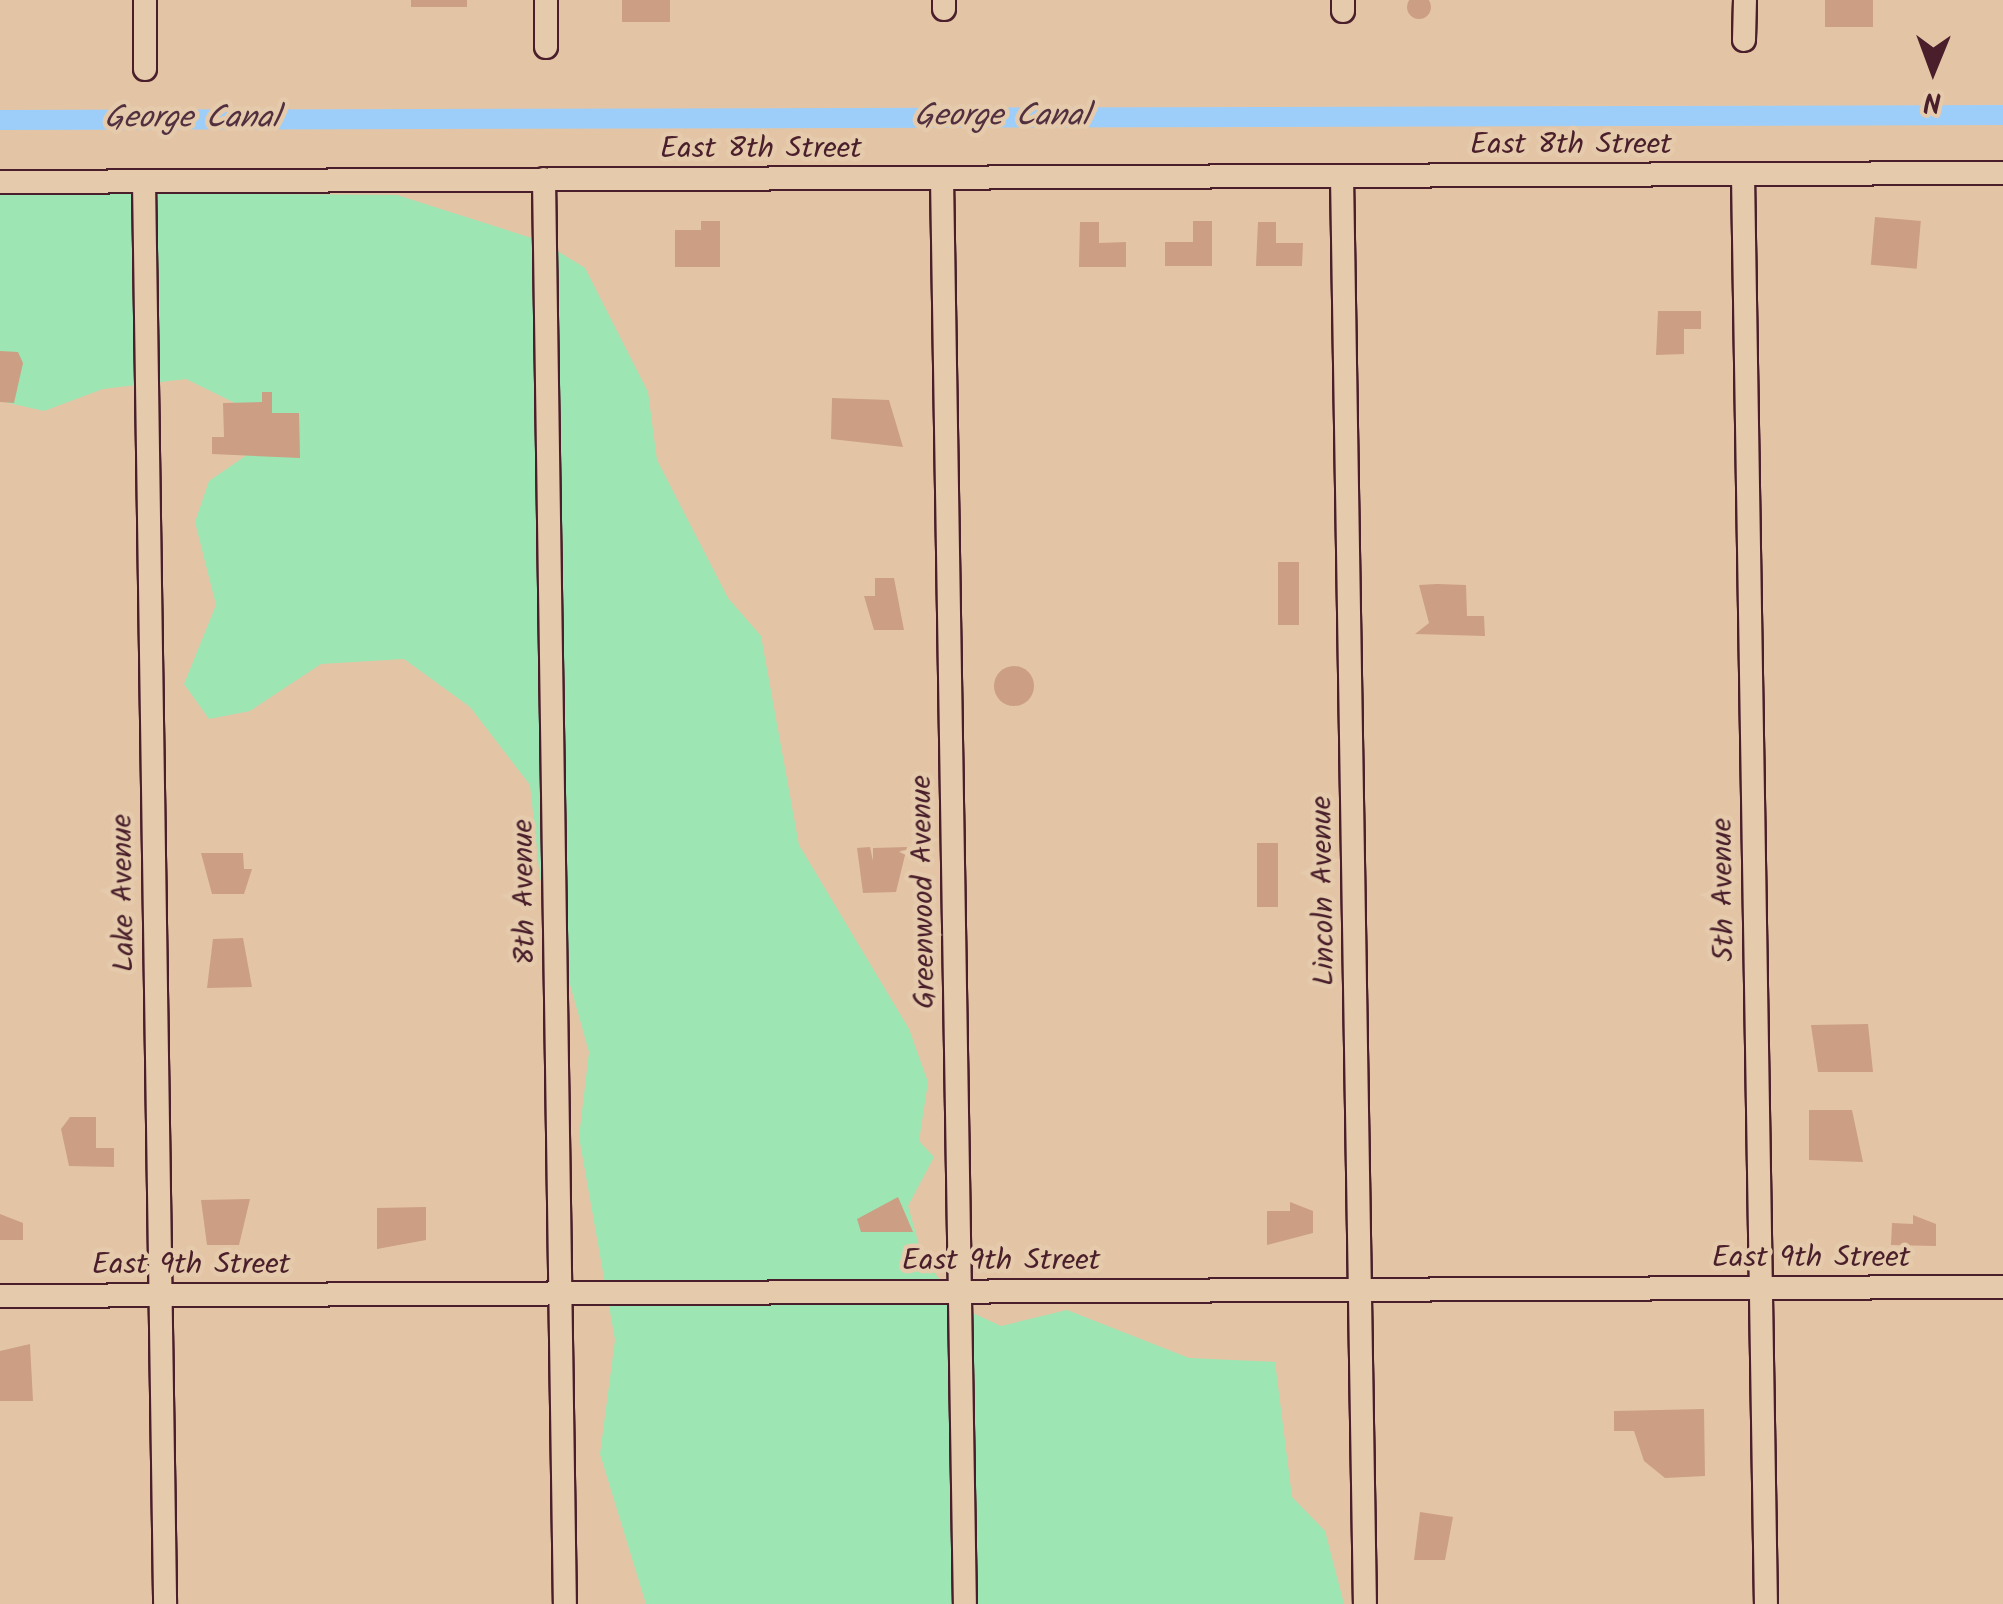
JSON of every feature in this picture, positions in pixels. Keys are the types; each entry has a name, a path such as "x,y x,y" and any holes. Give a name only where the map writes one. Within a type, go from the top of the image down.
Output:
{"street":[{"path":"144,69 145,0"},
{"path":"546,0 546,47"},
{"path":"1744,40 1745,0"},
{"name":"East 8th Street","path":"0,182 2003,173"},
{"name":"5th Avenue","path":"1744,175 1766,1604"},
{"name":"Lincoln Avenue","path":"1342,176 1364,1604"},
{"name":"Greenwood Avenue","path":"942,178 965,1604"},
{"name":"8th Avenue","path":"544,180 565,1604"},
{"name":"Lake Avenue","path":"144,181 165,1604"},
{"name":"East 9th Street","path":"0,1296 2003,1287"}],"green space":[{"path":"0,192 397,195 541,241 585,268 648,392 657,460 728,598 761,636 799,845 909,1029 928,1082 919,1141 934,1157 908,1206 923,1259 964,1309 1001,1326 1067,1310 1189,1358 1275,1362 1292,1497 1325,1531 1344,1604 646,1604 600,1454 615,1340 579,1137 589,1052 540,878 530,785 470,707 404,659 321,664 250,711 209,719 184,684 216,605 195,522 209,481 254,450 239,405 186,379 103,389 44,411 0,401"}],"building":[{"path":"1414,-5 1424,-5 1431,7 1424,19 1414,19 1407,12 1407,2"},
{"path":"411,0 467,0 467,7 411,7"},
{"path":"622,0 670,0 670,22 622,22"},
{"path":"1825,0 1873,0 1873,27 1825,27"},
{"path":"1875,217 1921,221 1917,269 1871,265"},
{"path":"701,221 720,221 720,267 675,267 675,230 701,230"},
{"path":"1193,221 1212,221 1212,266 1165,266 1165,242 1193,242"},
{"path":"1080,222 1099,222 1099,243 1126,242 1126,267 1079,267"},
{"path":"1258,222 1276,222 1276,243 1303,243 1302,266 1256,266"},
{"path":"1658,311 1701,311 1701,329 1684,329 1684,354 1656,355"},
{"path":"0,351 18,352 23,363 14,403 0,402"},
{"path":"262,392 272,392 272,413 299,413 300,458 212,454 212,437 224,437 223,403 262,402"},
{"path":"832,398 889,400 903,447 831,439"},
{"path":"1278,562 1299,562 1299,625 1278,625"},
{"path":"875,578 894,578 904,630 874,630 864,596 875,596"},
{"path":"1419,585 1466,585 1467,616 1484,616 1485,636 1415,634 1429,623"},
{"path":"1014,666 1028,672 1034,686 1028,700 1014,706 1000,700 994,686 1000,672"},
{"path":"1257,843 1278,843 1278,907 1257,907"},
{"path":"870,847 873,861 873,848 907,847 896,892 863,893 857,848"},
{"path":"201,853 243,853 244,869 252,869 244,894 212,894"},
{"path":"243,938 252,987 207,988 213,939"},
{"path":"1868,1024 1873,1072 1818,1072 1811,1025"},
{"path":"1809,1110 1852,1110 1863,1162 1809,1160"},
{"path":"70,1117 96,1117 96,1148 114,1148 114,1167 69,1166 61,1129"},
{"path":"898,1197 913,1232 861,1232 857,1219"},
{"path":"250,1199 239,1245 207,1245 201,1200"},
{"path":"1290,1202 1313,1211 1313,1233 1267,1245 1267,1211 1290,1211"},
{"path":"426,1207 426,1240 377,1249 377,1208"},
{"path":"0,1214 23,1223 23,1240 0,1240"},
{"path":"1913,1215 1936,1224 1936,1246 1891,1245 1892,1223 1913,1224"},
{"path":"30,1344 33,1401 0,1401 0,1351"},
{"path":"1704,1409 1705,1476 1665,1478 1644,1461 1634,1431 1614,1431 1614,1411"},
{"path":"1420,1512 1453,1517 1445,1560 1414,1560"}],"waterway":[{"name":"George Canal","path":"0,120 2003,115"}]}
